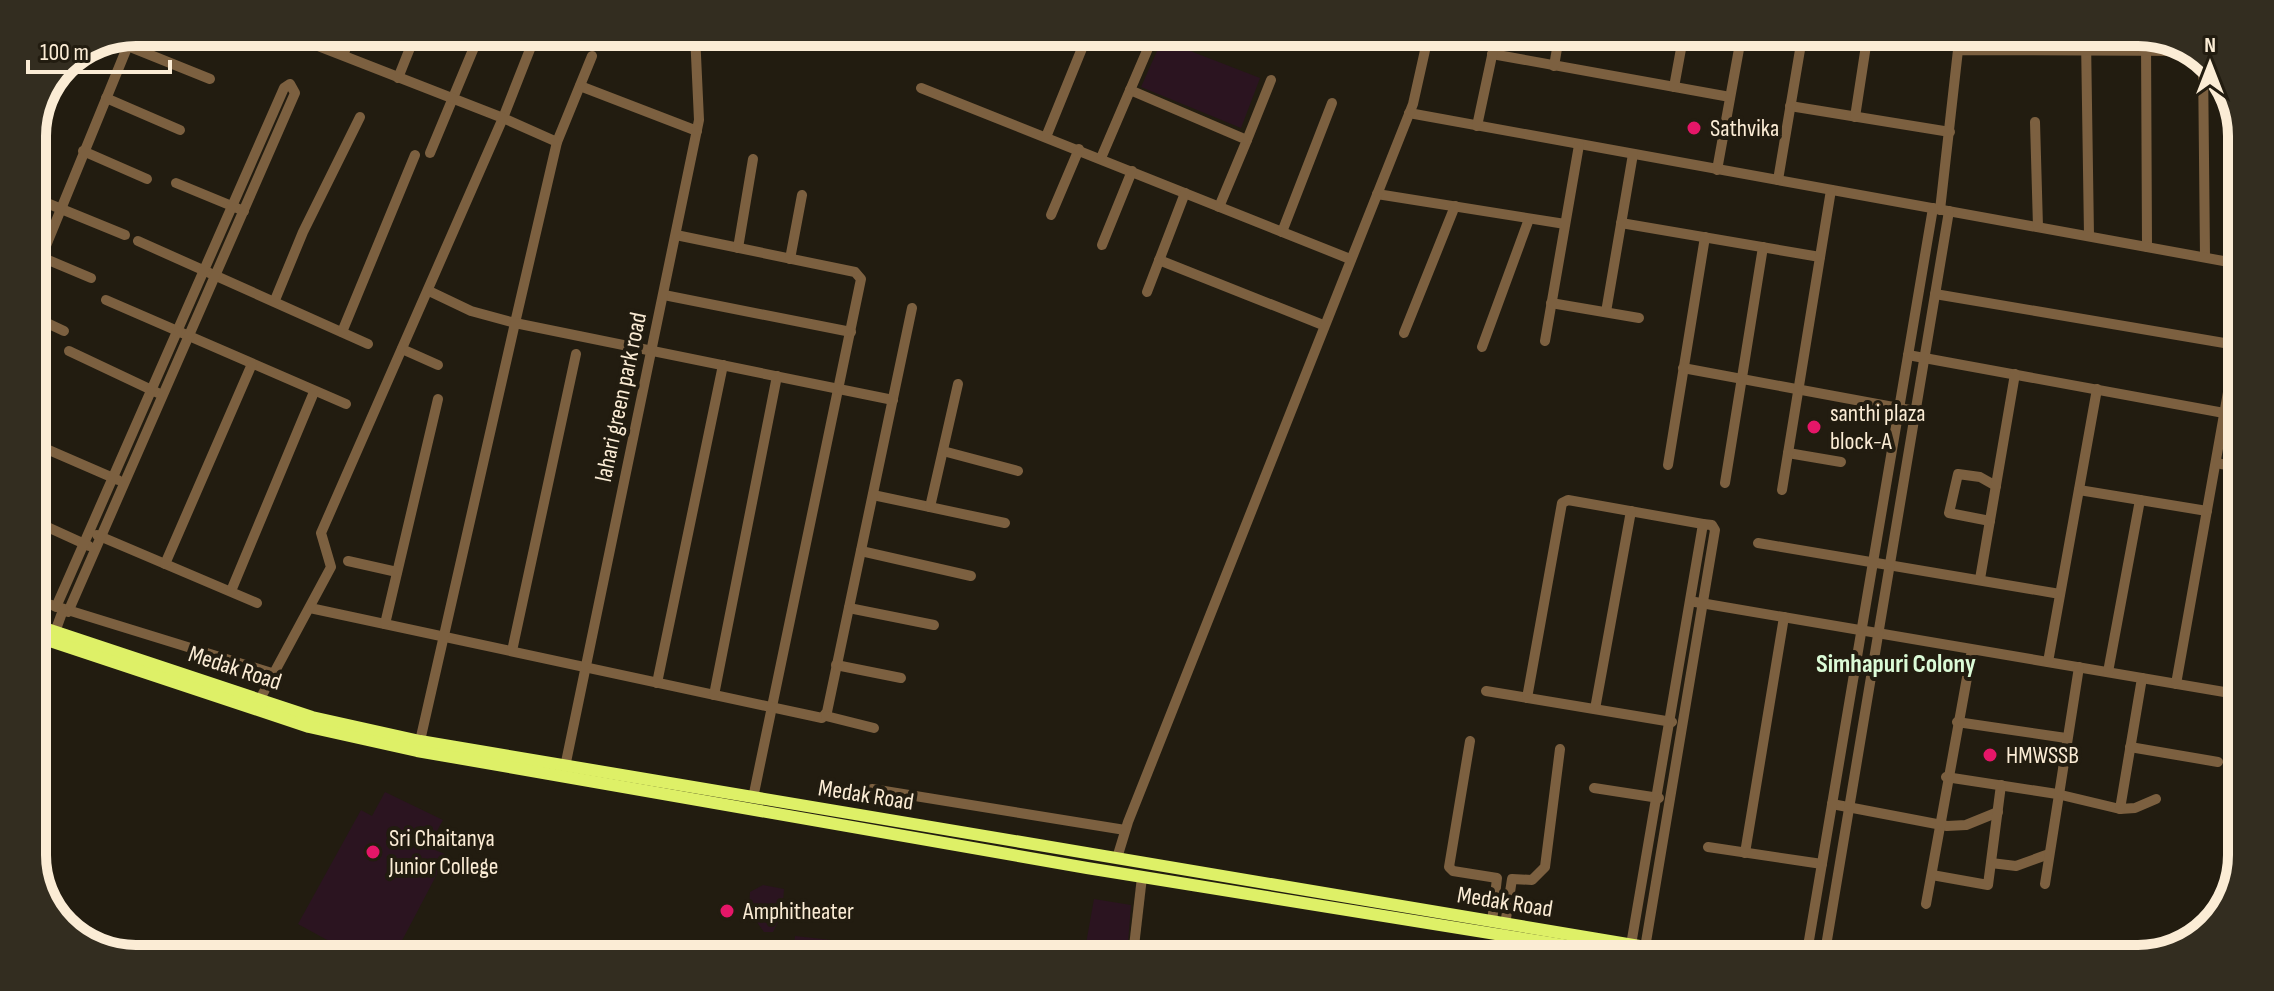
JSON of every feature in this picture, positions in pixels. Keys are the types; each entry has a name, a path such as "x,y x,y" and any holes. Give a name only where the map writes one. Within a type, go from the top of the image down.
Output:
{"main road":[{"name":"Medak Road","path":"46,629 312,717 420,741 1117,858 1328,901 1606,945"},
{"name":"Medak Road","path":"46,640 309,727 368,741 1142,877 1499,924 1611,945"}],"street":[{"path":"323,46 557,142"},
{"path":"344,53 347,46"},
{"path":"398,78 411,46"},
{"path":"430,153 475,46"},
{"path":"260,699 331,567 321,533 429,291 531,46"},
{"name":"lahari green park road","path":"565,767 697,131 695,46"},
{"path":"1046,137 1083,46"},
{"path":"1101,158 1149,46"},
{"path":"1117,858 1125,830 1409,113 1426,46"},
{"path":"1477,126 1494,46"},
{"path":"1554,66 1557,46"},
{"path":"1674,87 1682,46"},
{"path":"1717,170 1740,46"},
{"path":"1778,180 1801,46"},
{"path":"1855,117 1866,46"},
{"path":"1825,945 1935,294 1958,46"},
{"path":"2086,46 2089,236"},
{"path":"46,243 128,47"},
{"path":"130,47 210,79"},
{"path":"2146,47 2147,247"},
{"path":"1492,54 1730,97"},
{"path":"420,741 557,142 592,56"},
{"path":"1219,207 1271,80"},
{"path":"55,632 90,547 91,531 112,477 152,389 183,335 216,277 295,93 290,84 284,88 229,207 204,272 183,335 163,396 102,537 90,547"},
{"path":"580,86 697,131"},
{"path":"921,88 1350,259"},
{"path":"1130,90 1247,140"},
{"path":"106,98 180,130"},
{"path":"1282,232 1332,103"},
{"path":"2203,104 2205,257"},
{"path":"1790,106 1950,132"},
{"path":"1409,113 2228,262"},
{"path":"275,300 303,232 360,117"},
{"path":"2035,122 2038,227"},
{"path":"1545,341 1579,145"},
{"path":"1051,215 1079,149"},
{"path":"83,151 147,179"},
{"path":"1606,312 1633,154"},
{"path":"342,332 415,155"},
{"path":"738,248 753,159"},
{"path":"1102,245 1132,171"},
{"path":"176,183 244,211"},
{"path":"1782,490 1831,190"},
{"path":"1147,292 1185,193"},
{"path":"1377,194 1565,224"},
{"path":"790,259 802,195"},
{"path":"46,203 125,235"},
{"path":"1404,333 1455,206"},
{"path":"1808,945 1908,355 1941,210"},
{"path":"1482,347 1529,219"},
{"path":"1621,223 1820,257"},
{"path":"676,235 860,275 851,332 753,798"},
{"path":"1668,465 1705,237"},
{"path":"138,241 368,344"},
{"path":"1725,483 1763,247"},
{"path":"46,259 91,278"},
{"path":"1159,260 1323,325"},
{"path":"429,291 471,311 515,323 893,400"},
{"path":"1935,294 2228,344"},
{"path":"664,295 851,332"},
{"path":"106,300 346,404"},
{"path":"1551,303 1639,318"},
{"path":"826,716 912,308"},
{"path":"46,323 64,331"},
{"path":"402,349 438,365"},
{"path":"69,351 163,396"},
{"path":"512,651 576,354"},
{"path":"1908,355 2224,413"},
{"path":"165,564 252,364"},
{"path":"657,683 723,365"},
{"path":"1683,368 1915,411"},
{"path":"1980,579 2015,374"},
{"path":"714,695 777,376"},
{"path":"930,507 958,384"},
{"path":"2048,662 2097,389"},
{"path":"2176,684 2228,390"},
{"path":"231,591 314,392"},
{"path":"385,624 438,399"},
{"path":"2221,434 2228,435"},
{"path":"46,449 125,483"},
{"path":"943,451 1018,471"},
{"path":"1788,453 1841,462"},
{"path":"2216,463 2228,465"},
{"path":"1990,521 1952,516 1951,501 1958,474 1980,477 1996,486"},
{"path":"2079,490 2207,511"},
{"path":"873,495 1005,523"},
{"path":"1527,698 1562,503 1568,500 1712,525 1715,530 1670,800 1639,945"},
{"path":"2108,672 2140,500"},
{"path":"1595,709 1631,511"},
{"path":"1639,945 1656,798 1703,524"},
{"path":"46,527 90,547"},
{"path":"91,531 257,603"},
{"path":"1758,543 2060,594"},
{"path":"861,551 971,576"},
{"path":"348,561 397,572"},
{"path":"1690,601 2228,693"},
{"path":"46,604 275,674"},
{"path":"310,608 874,728"},
{"path":"849,608 934,625"},
{"path":"1745,853 1784,617"},
{"path":"1926,904 1946,777 1972,650"},
{"path":"836,665 901,678"},
{"path":"2045,884 2079,667"},
{"path":"2120,809 2142,678"},
{"path":"1486,691 1682,724"},
{"path":"1957,722 2066,738"},
{"path":"1470,741 1449,867 1453,871 1497,878 1532,880 1545,867 1560,749"},
{"path":"2130,747 2218,762"},
{"path":"1946,777 2057,794 2120,809 2135,808 2156,799"},
{"path":"1932,875 1988,885 2001,785"},
{"path":"1594,788 1670,800"},
{"path":"872,789 1125,830"},
{"path":"1832,804 1939,824 1966,825 1998,812"},
{"path":"1708,847 1822,864"},
{"path":"1991,863 2016,866 2049,854"},
{"path":"1134,945 1142,877"},
{"path":"1497,878 1499,924"},
{"path":"1499,924 1512,879"},
{"path":"1813,917 1830,920"}],"shaded area":[{"path":"1159,46 1177,46 1260,78 1241,128 1141,87"},
{"path":"385,792 443,820 428,847 447,855 400,945 336,945 298,924 361,810 372,816"},
{"path":"763,885 784,889 782,914 773,932 764,932 749,911 750,892"},
{"path":"1094,899 1131,905 1128,945 1086,945"},
{"path":"795,936 831,940 831,945 794,945"}],"place":[{"name":"Sathvika","path":"1694,128"},
{"name":"santhi plaza block-A","path":"1814,427"},
{"name":"HMWSSB","path":"1990,755"},
{"name":"Sri Chaitanya Junior College","path":"373,852"},
{"name":"Amphitheater","path":"727,911"}],"district":[{"name":"Simhapuri Colony","path":"1896,664"}]}
